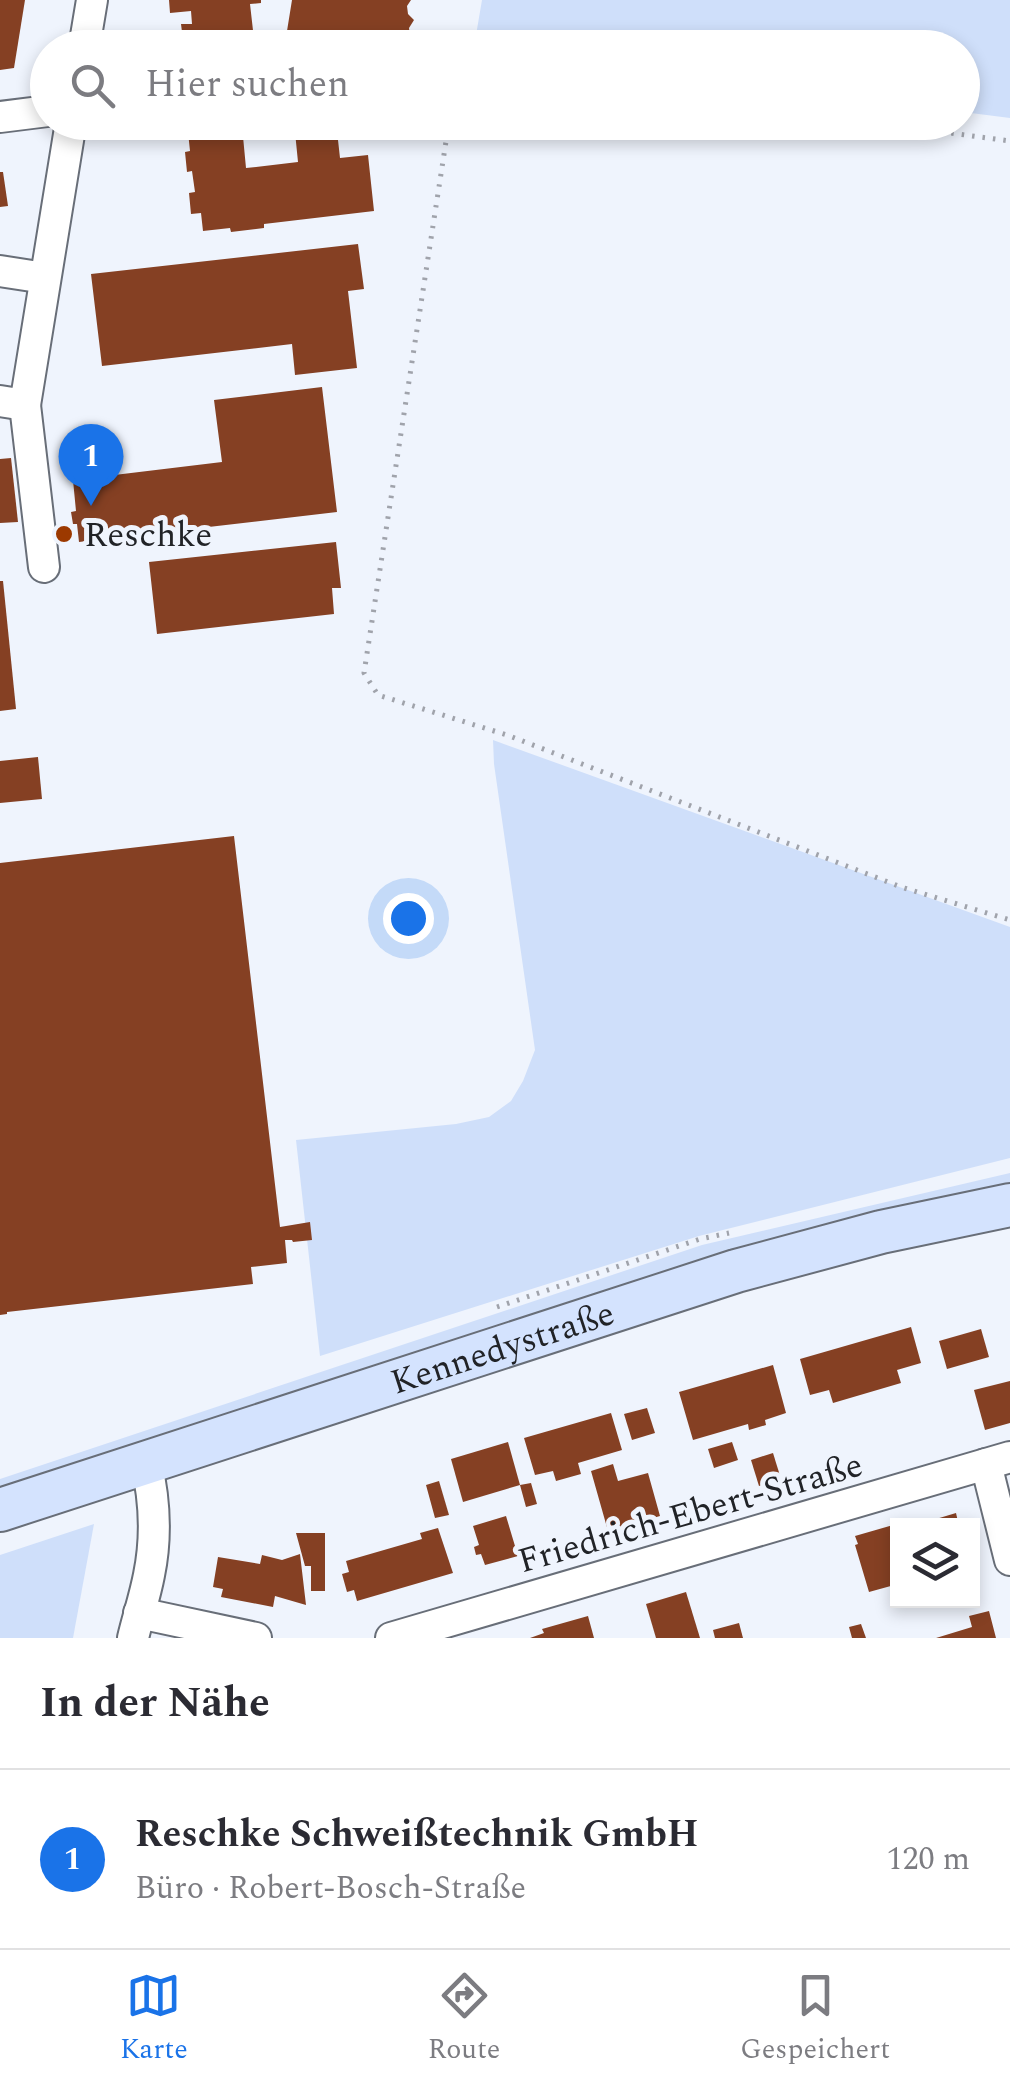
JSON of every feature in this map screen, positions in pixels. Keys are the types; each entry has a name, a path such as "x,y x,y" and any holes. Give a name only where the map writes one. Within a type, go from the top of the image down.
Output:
{"main road":[{"name":"Kennedystraße","path":"0,1510 736,1271 880,1232 1010,1205"}],"street":[{"path":"87,30 92,0"},
{"path":"0,117 30,113"},
{"path":"44,567 12,403 45,278 68,140"},
{"path":"0,271 45,278"},
{"path":"998,1460 1010,1560"},
{"name":"Friedrich-Ebert-Straße","path":"391,1638 998,1460"},
{"path":"146,1462 155,1518 150,1574 136,1626 256,1638"}],"path":[{"path":"980,137 1010,141"},
{"path":"446,140 364,674 378,695 506,735 901,887 1010,920"}],"shaded area":[{"path":"482,0 1010,0 1010,118 980,114 980,30 477,30"},
{"path":"493,740 1010,927 1010,1158 699,1236 320,1356 296,1140 456,1124 489,1117 511,1101 535,1050"},
{"path":"1010,1173 1010,1186 0,1491 0,1479 702,1245"},
{"path":"94,1524 73,1638 0,1638 0,1555"}],"building":[{"path":"0,0 25,0 14,68 0,70"},
{"path":"169,0 261,0 250,4 253,30 182,30 181,24 192,24 191,11 170,13"},
{"path":"292,0 411,0 408,14 414,20 409,30 287,30"},
{"path":"189,140 243,140 246,168 298,162 296,140 338,140 340,158 368,155 374,211 264,224 264,228 231,232 230,228 203,231 201,213 191,214 189,193 195,192 192,171 187,172 185,152 190,151"},
{"path":"0,172 8,206 0,207"},
{"path":"358,244 364,289 348,291 357,368 295,375 292,344 102,366 91,274"},
{"path":"322,387 337,512 79,542 71,512 76,511 73,480 222,462 214,400"},
{"path":"11,458 18,522 0,523 0,459"},
{"name":"Reschke","path":"60,527 68,527 69,540 61,541"},
{"path":"336,542 341,588 332,588 334,614 157,634 149,562"},
{"path":"0,581 16,709 0,711"},
{"path":"38,757 42,799 0,803 0,761"},
{"path":"234,836 280,1227 310,1222 312,1240 285,1240 287,1263 251,1267 253,1284 0,1315 0,863"},
{"path":"911,1327 921,1363 897,1370 901,1383 833,1403 829,1390 810,1395 800,1359"},
{"path":"981,1329 989,1357 947,1369 939,1341"},
{"path":"773,1365 786,1413 749,1430 748,1424 693,1440 679,1392"},
{"path":"1010,1381 1010,1423 985,1430 974,1390"},
{"path":"647,1408 655,1433 632,1440 624,1414"},
{"path":"611,1413 622,1450 578,1463 581,1474 556,1481 553,1471 535,1475 524,1438"},
{"path":"508,1442 520,1485 463,1502 451,1459"},
{"path":"732,1442 738,1460 714,1468 708,1449"},
{"path":"773,1453 781,1479 759,1486 751,1460"},
{"path":"613,1464 618,1481 648,1473 660,1516 608,1531 591,1471"},
{"path":"439,1481 449,1515 435,1518 426,1485"},
{"path":"531,1483 537,1504 526,1507 520,1485"},
{"path":"506,1516 518,1556 485,1565 481,1554 476,1555 474,1547 479,1545 473,1526"},
{"path":"890,1526 890,1586 869,1592 855,1536"},
{"path":"438,1528 453,1573 357,1601 354,1590 347,1592 342,1574 349,1572 346,1561 422,1539 420,1533"},
{"path":"296,1533 325,1533 325,1591 311,1591 311,1566 305,1566"},
{"path":"300,1554 306,1605 275,1596 273,1607 221,1597 223,1589 213,1587 218,1557 260,1564 262,1555 282,1560"},
{"path":"686,1592 700,1638 656,1638 646,1604"},
{"path":"989,1611 996,1638 936,1638 972,1627 969,1616"},
{"path":"588,1616 594,1638 530,1638 544,1633 542,1629"},
{"path":"739,1623 743,1638 715,1638 713,1630"},
{"path":"861,1624 866,1638 852,1638 849,1627"}],"place":[{"name":"Reschke Schweißtechnik GmbH","path":"91,506"},
{"name":"Reschke","path":"64,534"}]}
